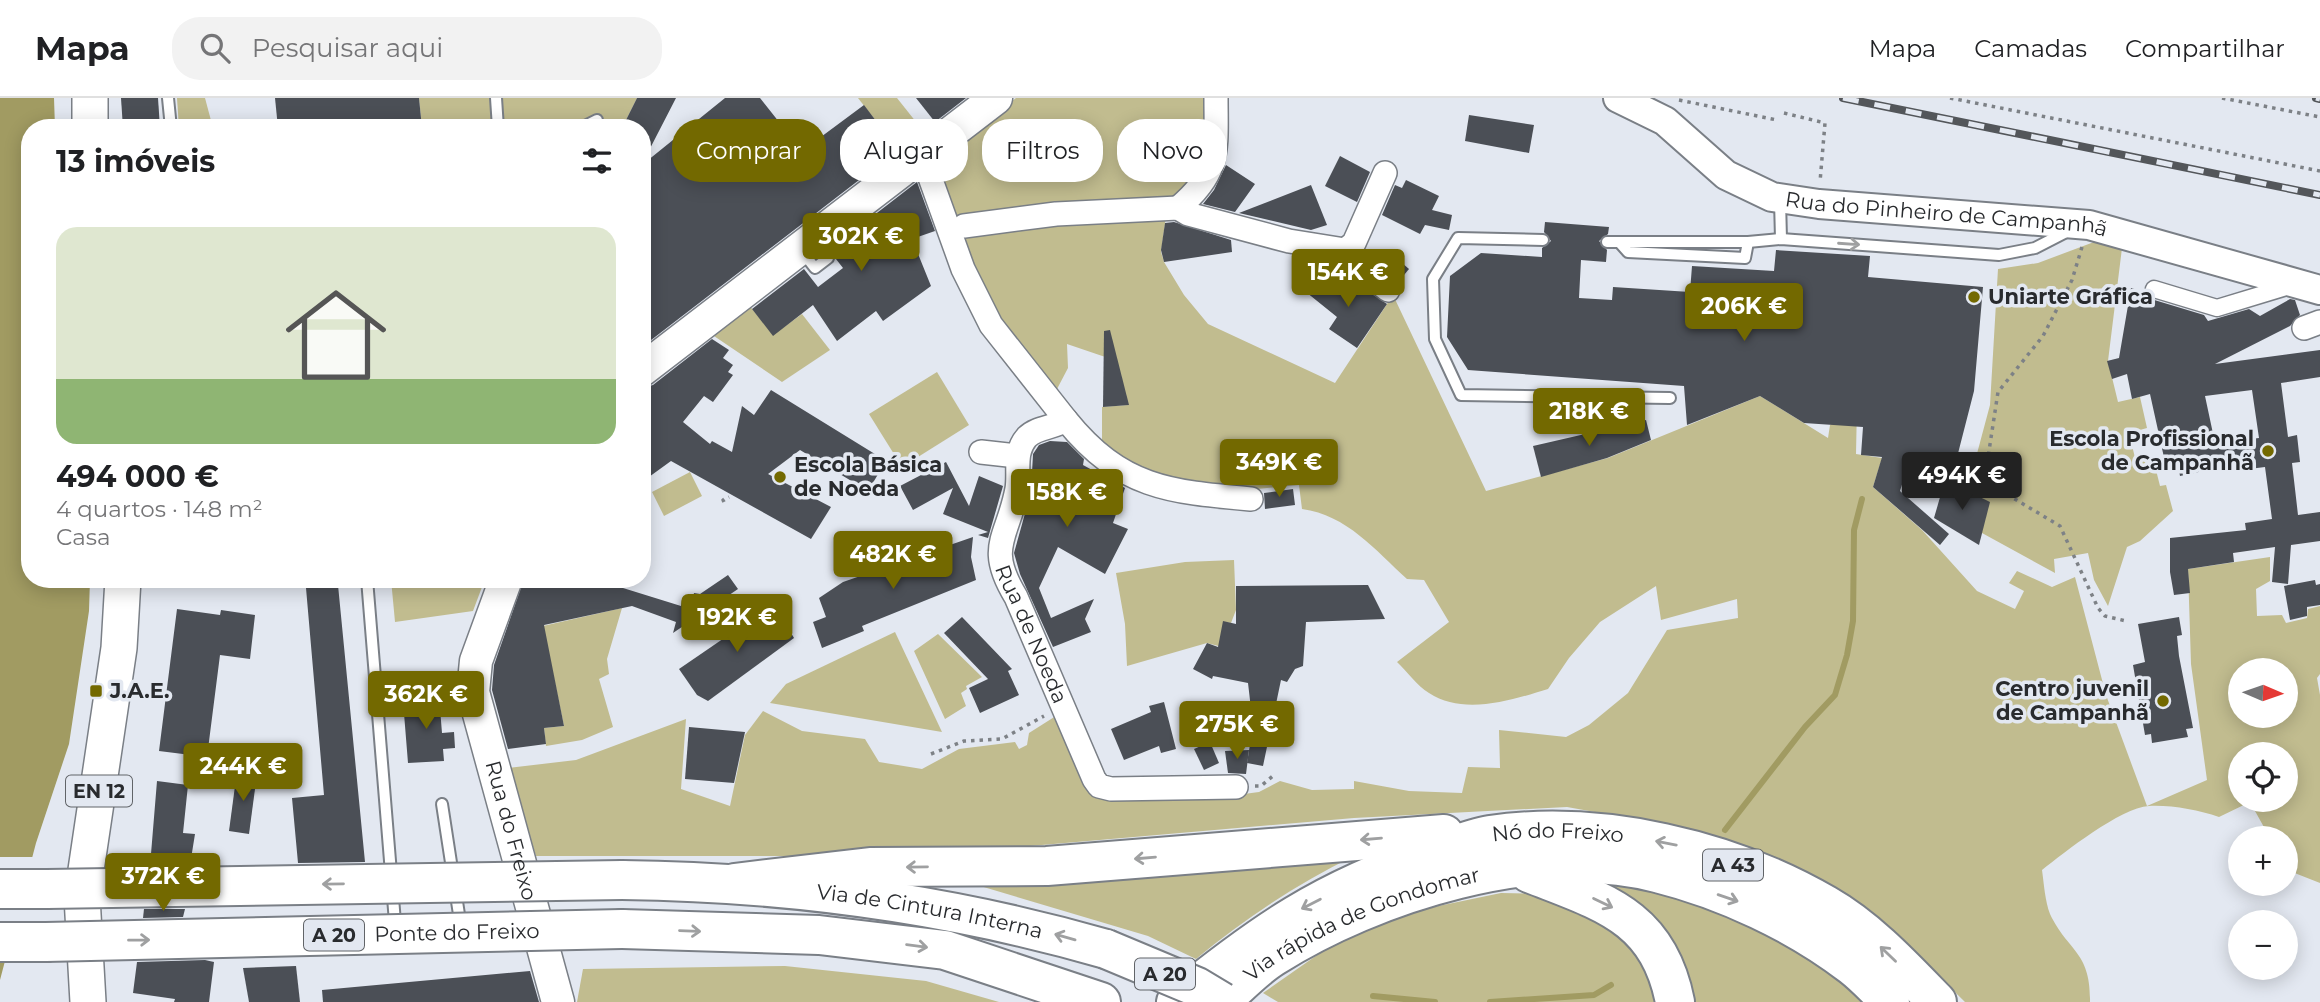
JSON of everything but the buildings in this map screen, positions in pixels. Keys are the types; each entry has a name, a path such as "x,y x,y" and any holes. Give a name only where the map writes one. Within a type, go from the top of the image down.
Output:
{"highway":[{"name":"Nó do Freixo","path":"1176,1002 1252,941 1303,908 1389,867 1488,835 1550,831 1671,842 1768,877 1827,905 1879,945 1937,1002"},
{"path":"734,883 870,867 1047,866 1438,834 1488,835"},
{"name":"Nó do Freixo","path":"1517,868 1574,865 1656,873 1760,909 1852,966 1890,1002"},
{"path":"1517,868 1602,901 1623,913 1645,932 1660,956 1671,979 1675,1002"},
{"name":"Via rápida de Gondomar","path":"1221,1002 1270,959 1364,908 1462,878 1517,868"},
{"name":"Via de Cintura Interna","path":"0,889 622,880 734,883 888,899 1024,925 1106,948 1197,988 1221,1002"},
{"name":"Via de Cintura Interna","path":"622,929 819,935 945,950 1090,998"},
{"name":"Ponte do Freixo","path":"0,942 622,929"}],"main road":[{"path":"90,98 90,119"},
{"path":"968,119 996,98"},
{"path":"651,364 815,254 892,182"},
{"name":"EN 12","path":"88,1002 82,897 119,648 123,588"},
{"name":"Rua do Freixo","path":"503,588 476,661 472,692 533,920 558,1002"}],"street":[{"path":"1178,208 1191,197 1216,157 1216,98"},
{"name":"Rua do Pinheiro de Campanhã","path":"1618,98 1665,121 1704,158 1734,180 1780,199 2102,228 2309,287"},
{"path":"1345,250 1354,243 1385,173"},
{"path":"934,182 956,227 962,270 991,325 1066,420 1115,467 1146,484 1251,499"},
{"path":"956,227 1056,214 1178,208 1289,241 1345,250 1366,273 1388,290"},
{"name":"Rua do Pinheiro de Campanhã","path":"2154,289 2217,308 2309,287"},
{"path":"981,452 1017,456 1030,435 1066,420"},
{"name":"Rua de Noeda","path":"1017,456 1017,489 999,545 1001,568 1099,786 1236,787"}],"lane":[{"path":"168,98 170,119"},
{"path":"496,98 497,119"},
{"path":"1780,199 1781,239"},
{"path":"1607,242 1620,243 1628,252 1745,258 1748,242 1781,239 1999,255 2035,248 2078,225"},
{"path":"1543,240 1458,238 1433,279 1435,339 1461,395 1670,398"},
{"path":"368,588 395,922 533,920"},
{"path":"442,804 460,921"}],"path":[{"path":"1666,98 1777,120"},
{"path":"1950,98 2320,171"},
{"path":"2222,98 2320,117"},
{"path":"1784,113 1825,123 1819,191"},
{"path":"2078,225 2082,247 2072,280 2043,336 1998,392 1987,464 1990,477 1998,489 2060,526 2098,608 2105,616 2126,621"},
{"path":"724,502 723,500 729,498"},
{"path":"931,754 964,741 1002,739 1061,706"}],"shaded area":[{"path":"0,98 54,98 55,119 21,119 21,588 90,588 89,611 69,744 36,843 0,980"},
{"path":"177,98 205,98 211,119 178,119"},
{"path":"419,98 637,98 626,119 421,119"},
{"path":"858,98 897,98 914,119 874,119"},
{"path":"1016,98 1209,98 1207,119 1117,119 1117,182 1189,182 1171,204 953,221 940,182 968,182 968,135 982,125 982,182 1103,182 1103,119 989,119"},
{"path":"1166,216 1161,252 1164,262 1184,295 1208,324 1335,383 1393,295 1486,491 1608,458 1760,396 1828,438 1830,425 1857,405 1856,454 1882,458 1873,487 1922,530 1977,591 2015,609 2024,591 2009,583 2017,571 2052,587 2075,577 2106,695 2147,806 2207,780 2191,664 2188,569 2270,557 2270,581 2256,589 2257,616 2282,615 2286,623 2307,618 2308,609 2320,606 2320,674 2317,678 2320,695 2320,883 2298,874 2298,826 2263,826 2256,812 2298,812 2298,742 2228,742 2229,812 2219,817 2176,807 2149,806 2137,809 2108,822 2042,870 2050,914 2083,962 2087,972 2090,1002 1965,1002 1889,927 1811,877 1752,849 1690,829 1567,807 1354,818 916,856 536,856 508,768 576,760 686,719 681,789 730,806 745,735 763,711 802,731 865,739 879,762 922,769 959,749 1015,742 1019,749 1027,745 1029,733 1059,714 1094,789 1244,794 1259,792 1280,781 1312,790 1354,789 1354,781 1409,791 1462,793 1468,767 1500,768 1499,730 1566,737 1589,725 1628,693 1667,630 1738,618 1737,599 1661,620 1656,586 1600,622 1569,658 1548,689 1488,704 1457,704 1443,700 1425,690 1397,662 1449,622 1424,580 1407,579 1347,526 1333,518 1302,509 1299,485 1257,489 1157,482 1102,443 1102,407 1128,405 1117,361 1067,344 1068,368 1057,389 994,321 959,239 966,232"},
{"path":"2094,242 2122,248 2108,361 2118,402 2140,397 2147,428 2129,433 2136,462 2153,458 2160,486 2166,485 2173,511 2140,541 2127,547 2108,606 2094,580 2088,553 2054,559 2055,573 1982,533 1967,491 1990,405 1998,269 2038,263"},
{"path":"749,305 773,335 802,314 830,350 782,382 711,334"},
{"path":"937,372 969,425 902,467 869,414"},
{"path":"690,472 702,496 664,516 652,492"},
{"path":"1234,560 1236,610 1231,623 1223,622 1226,648 1207,643 1127,666 1125,624 1116,573 1185,562"},
{"path":"392,588 482,588 473,611 395,622"},
{"path":"622,608 607,659 609,674 599,679 613,727 582,740 546,746 544,728 564,726 543,626"},
{"path":"895,632 942,732 770,703 786,684"},
{"path":"938,634 982,677 966,686 967,689 961,693 966,706 945,719 914,651"},
{"path":"1354,856 1272,903 1196,959 1148,936 960,880"},
{"path":"1598,880 1637,885 1729,909 1878,1002 1686,1002"},
{"path":"1501,893 1547,894 1624,926 1664,1002 1278,1002 1263,993 1343,937 1400,914"},
{"path":"785,966 926,981 999,1002 577,1002 583,969"}],"pier":[{"path":"0,857 36,857 8,962 0,962"}],"waterway":[{"path":"1725,830 1805,727 1835,695 1847,655 1853,621 1854,530 1862,499"},
{"path":"1490,1002 1594,995 1611,985"},
{"path":"1373,996 1435,1002"}],"railway":[{"path":"1843,98 2320,195"},
{"path":"2316,98 2320,99"}],"place":[{"name":"Uniarte Gráfica","path":"1974,297"},
{"name":"Escola Profissional de Campanhã","path":"2268,451"},
{"name":"Escola Básica de Noeda","path":"780,477"},
{"name":"J.A.E.","path":"96,691"},
{"name":"Centro juvenil de Campanhã","path":"2163,701"}]}
